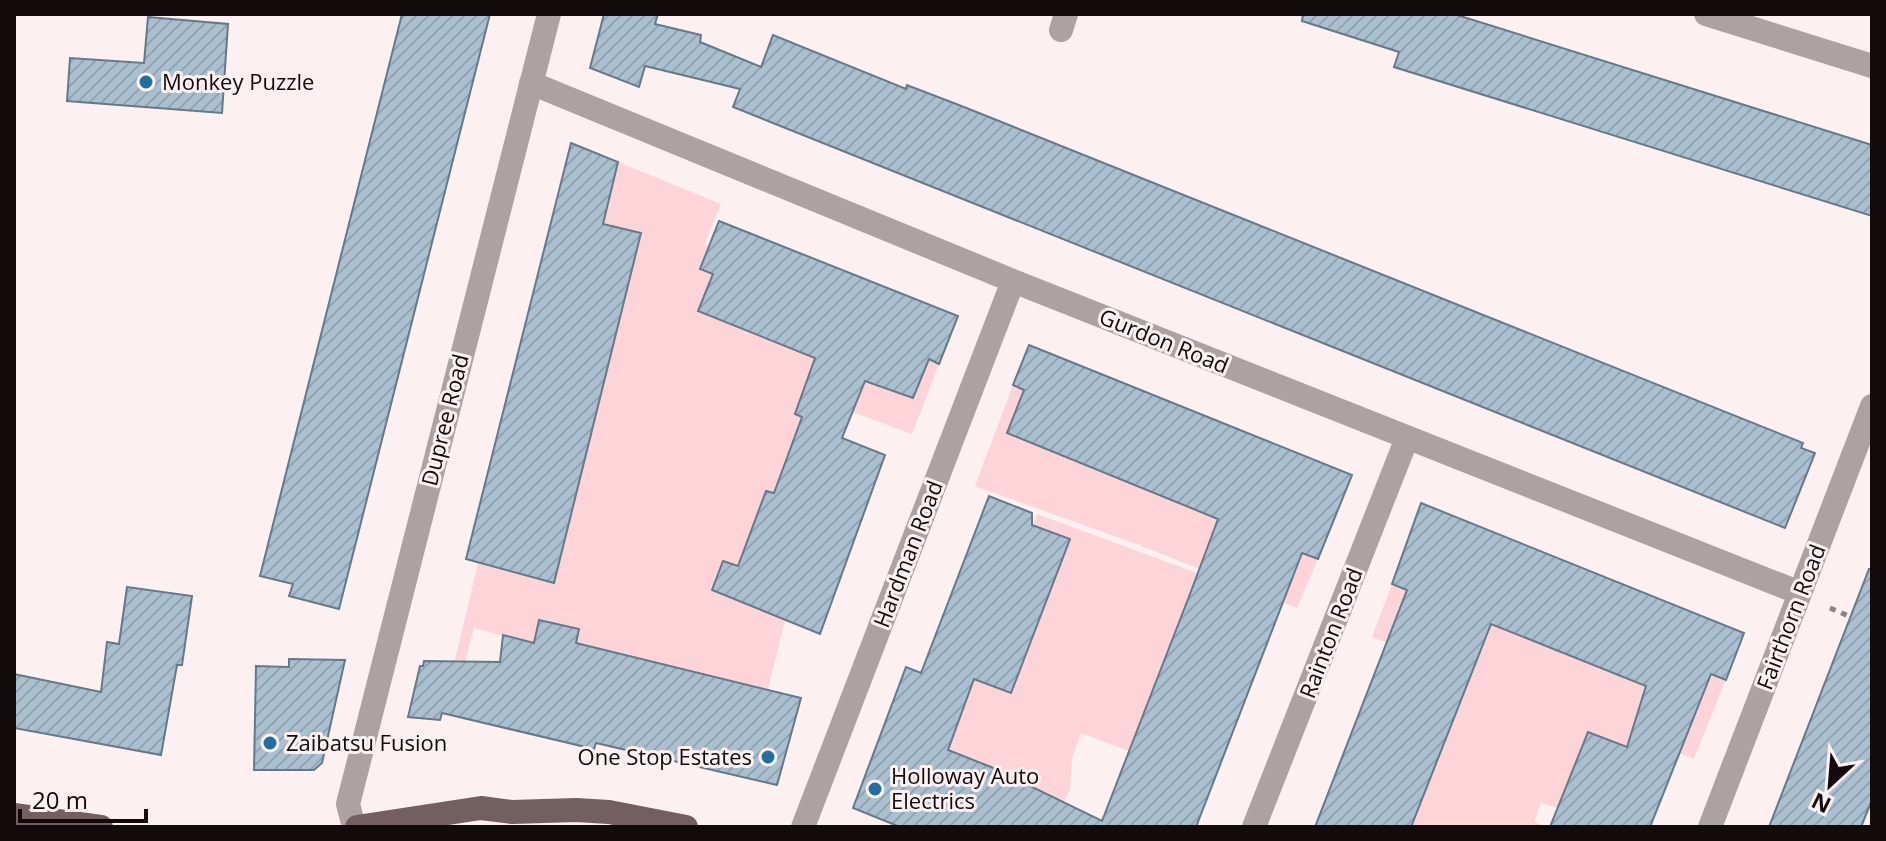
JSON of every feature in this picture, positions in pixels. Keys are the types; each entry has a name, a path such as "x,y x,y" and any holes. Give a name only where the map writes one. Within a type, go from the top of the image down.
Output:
{"main road":[{"path":"355,827 481,808 512,812 576,810 608,820 686,827"},
{"path":"14,815 101,827"}],"street":[{"name":"Dupree Road","path":"355,827 348,804 549,14"},
{"path":"1711,15 1872,66"},
{"name":"Gurdon Road","path":"531,83 1013,281 1800,593"},
{"name":"Hardman Road","path":"803,827 1013,281"},
{"name":"Fairthorn Road","path":"1710,827 1872,406"},
{"name":"Rainton Road","path":"1254,827 1407,438"}],"path":[{"path":"1830,608 1851,617"}],"shaded area":[{"path":"618,162 721,204 704,245 709,247 713,274 698,310 913,398 929,359 939,364 912,434 802,393 795,414 839,431 811,507 767,491 746,570 723,561 712,590 746,603 775,604 771,615 785,621 758,728 696,673 657,663 647,702 564,690 579,630 560,625 534,643 524,681 512,638 474,628 464,666 454,664 478,563 515,572 592,265 631,274 641,233 603,224"},
{"path":"1013,385 1024,390 1007,433 1318,559 1297,608 1139,545 975,486"},
{"path":"1037,514 1197,573 1190,594 1228,609 1181,618 1167,654 1196,689 1158,675 1129,751 1081,733 1072,758 1070,790 1063,803 944,748 974,679 1011,693 1026,655 989,640 996,621 1033,635 1047,598 1018,564 1055,578 1070,540 1033,525"},
{"path":"1392,584 1698,707 1711,674 1726,679 1694,759 1631,735 1626,746 1588,732 1558,808 1541,803 1534,822 1547,827 1403,827 1418,809 1432,773 1435,661 1372,637"}],"building":[{"path":"402,14 490,14 339,609 289,596 293,584 260,576"},
{"path":"604,14 658,14 655,24 701,35 700,42 761,67 773,35 906,89 907,85 964,107 1803,443 1801,448 1815,453 1785,528 733,107 740,89 645,66 639,87 590,68"},
{"path":"1303,14 1454,14 1872,145 1872,216 1394,67 1399,52 1302,21"},
{"name":"Monkey Puzzle","path":"148,17 228,24 222,113 67,101 70,58 144,63"},
{"path":"571,143 618,162 603,224 641,233 554,583 466,559"},
{"path":"719,221 958,316 939,364 929,359 913,398 865,381 842,438 885,455 820,634 712,590 723,561 738,566 766,491 774,493 802,417 795,414 815,358 698,311 713,274 700,269"},
{"path":"1029,345 1352,475 1318,559 1302,553 1196,827 900,827 853,808 906,667 921,673 989,496 1032,513 1032,525 1070,539 1011,693 974,679 948,750 991,767 1102,821 1190,594 1218,519 1007,433 1024,390 1013,385"},
{"path":"1421,503 1744,633 1726,680 1711,674 1650,827 1550,827 1588,732 1627,747 1646,686 1491,624 1411,827 1315,827 1407,590 1392,584"},
{"path":"1869,569 1872,569 1872,800 1861,827 1769,827"},
{"path":"127,587 192,596 182,665 177,665 161,755 14,728 14,674 101,692 107,642 119,644"},
{"path":"539,620 579,629 576,643 801,698 777,785 596,743 594,749 442,713 440,720 408,717 420,666 424,661 500,662 503,635 534,643"},
{"path":"289,659 345,660 322,763 314,770 254,770 256,666 289,667"}],"place":[{"name":"Monkey Puzzle","path":"146,82"},
{"name":"Zaibatsu Fusion","path":"270,743"},
{"name":"One Stop Estates","path":"768,757"},
{"name":"Holloway Auto Electrics","path":"875,789"}]}
